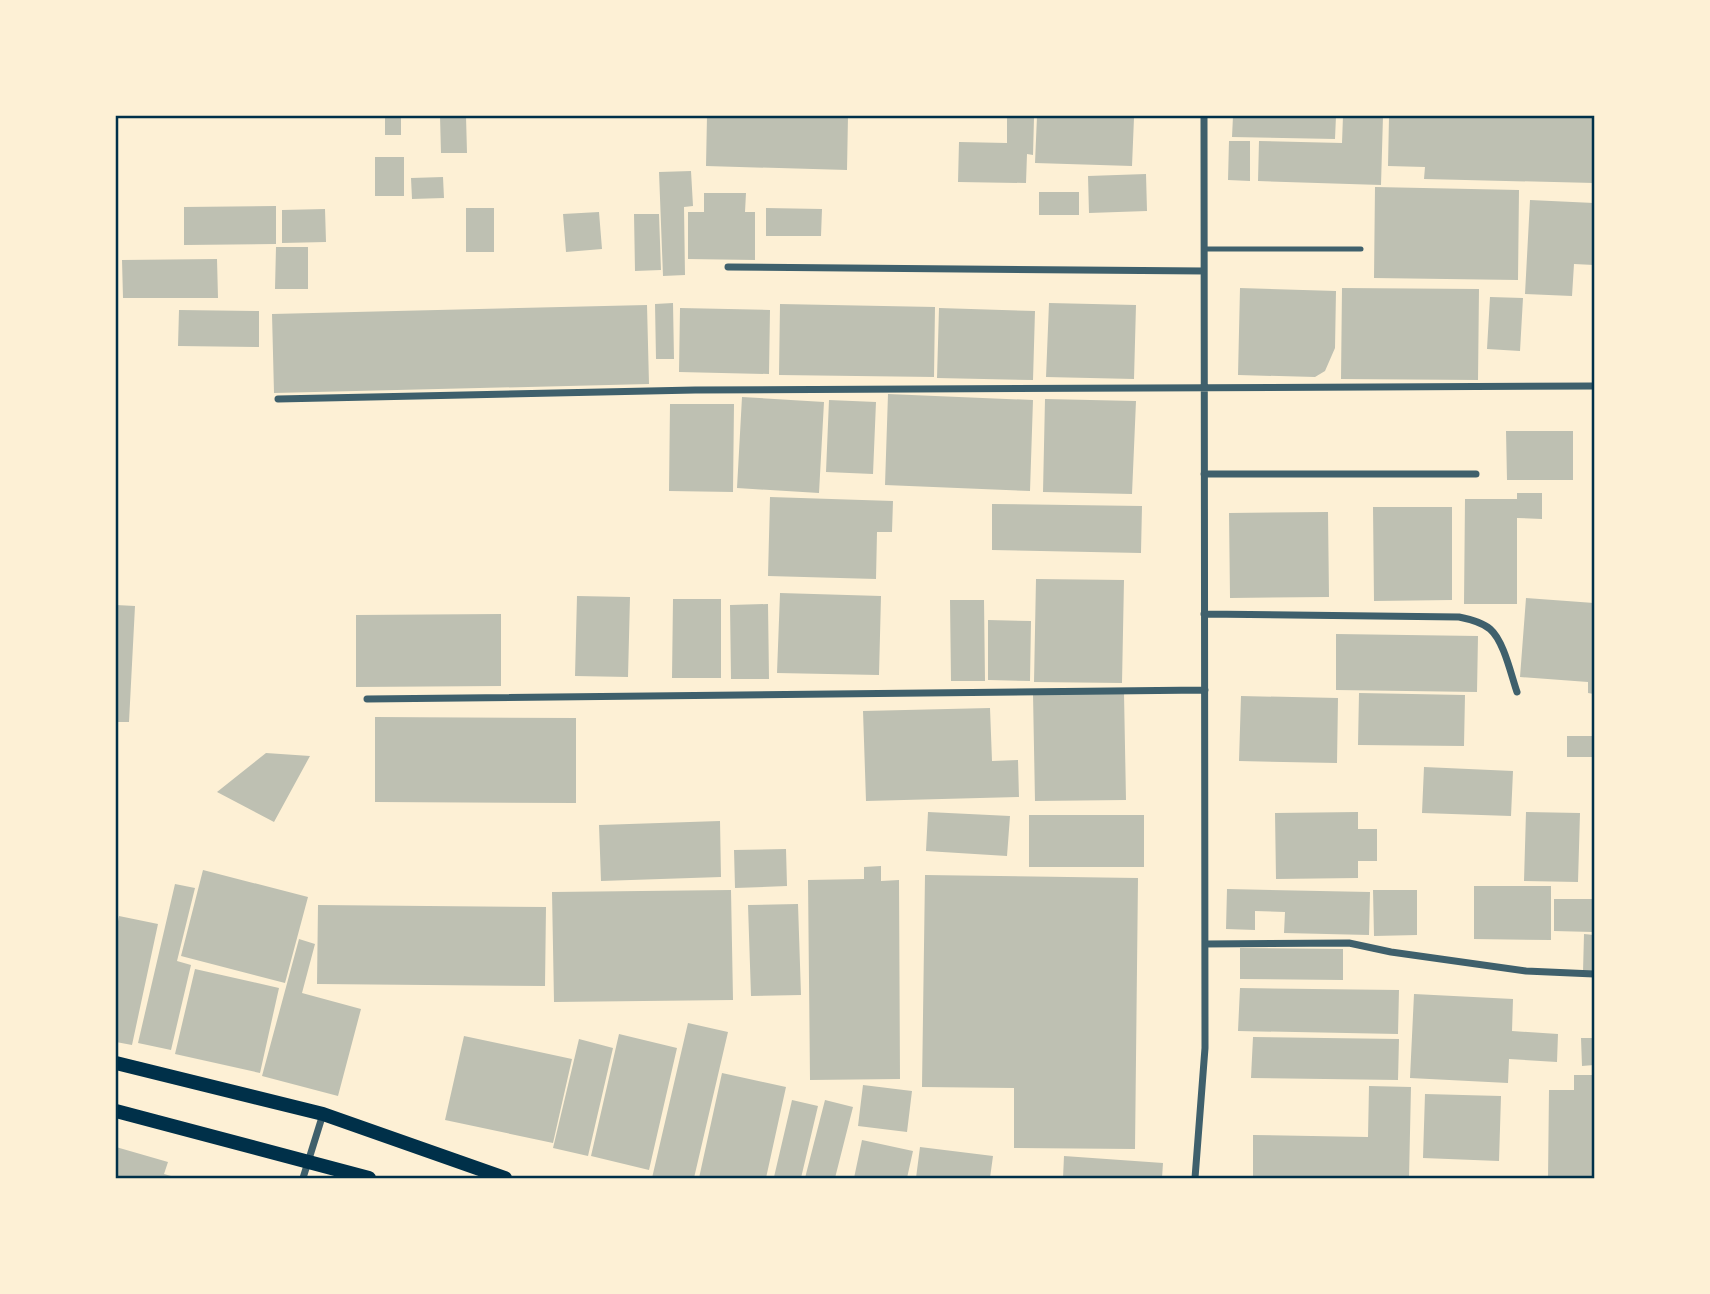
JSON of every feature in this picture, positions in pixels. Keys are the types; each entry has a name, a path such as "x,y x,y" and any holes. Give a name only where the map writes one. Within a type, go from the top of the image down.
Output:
{"main road":[{"path":"116,1063 323,1114 505,1178"},
{"path":"116,1111 369,1178"}],"street":[{"path":"1195,1178 1205,1048 1204,116"},
{"path":"728,267 1204,271"},
{"path":"278,399 695,390 1594,386"},
{"path":"1204,474 1476,474"},
{"path":"1204,614 1459,617 1490,628 1499,639 1517,692"},
{"path":"367,699 1205,690"},
{"path":"1205,944 1349,943 1391,952 1526,971 1594,974"},
{"path":"303,1178 323,1114"}],"lane":[{"path":"1204,249 1361,249"}],"building":[{"path":"385,116 401,116 401,135 385,135"},
{"path":"440,116 466,116 467,153 441,153"},
{"path":"707,116 848,116 847,170 706,166"},
{"path":"1037,116 1134,118 1132,166 1035,163"},
{"path":"1233,116 1336,116 1335,139 1232,137"},
{"path":"1343,116 1383,116 1381,185 1258,181 1259,141 1342,143"},
{"path":"1594,116 1594,183 1424,179 1425,167 1388,166 1389,117"},
{"path":"1007,117 1034,118 1033,155 1027,154 1026,183 958,182 959,142 1007,143"},
{"path":"1229,141 1250,141 1250,181 1228,180"},
{"path":"375,157 404,157 404,196 375,196"},
{"path":"691,171 693,206 684,207 685,275 663,276 659,172"},
{"path":"1146,174 1147,211 1089,213 1088,176"},
{"path":"443,177 444,198 412,199 411,178"},
{"path":"1375,187 1519,190 1518,280 1374,278"},
{"path":"1039,192 1079,192 1079,215 1039,215"},
{"path":"704,193 746,193 745,212 755,212 755,260 688,259 688,212 704,212"},
{"path":"1530,200 1594,203 1594,265 1574,264 1572,296 1525,294"},
{"path":"276,206 276,244 184,245 184,207"},
{"path":"466,208 494,208 494,252 466,252"},
{"path":"766,208 822,209 821,236 766,236"},
{"path":"325,209 326,242 282,243 282,210"},
{"path":"599,212 602,249 566,252 563,214"},
{"path":"634,214 659,214 661,270 635,271"},
{"path":"276,247 308,247 308,289 275,289"},
{"path":"217,259 218,298 123,298 122,260"},
{"path":"1240,288 1336,291 1335,348 1325,371 1315,377 1238,375"},
{"path":"1342,288 1479,289 1478,380 1341,379"},
{"path":"1490,297 1523,298 1520,351 1487,349"},
{"path":"673,303 674,359 656,359 655,304"},
{"path":"1049,303 1136,305 1134,379 1046,377"},
{"path":"780,304 935,307 934,377 779,375"},
{"path":"647,305 649,384 274,393 272,314"},
{"path":"680,308 770,310 769,374 679,372"},
{"path":"939,308 1035,311 1033,380 937,378"},
{"path":"179,310 259,311 259,347 178,346"},
{"path":"888,394 1033,400 1030,491 885,485"},
{"path":"742,397 824,402 819,493 737,488"},
{"path":"1045,399 1136,401 1132,494 1043,492"},
{"path":"829,400 876,402 873,474 826,472"},
{"path":"670,404 734,404 733,492 669,491"},
{"path":"1506,431 1573,431 1573,480 1507,480"},
{"path":"1517,493 1542,493 1542,519 1517,518 1517,604 1464,604 1465,499 1517,499"},
{"path":"770,497 893,501 892,532 877,532 876,579 768,576"},
{"path":"992,504 1142,506 1141,553 992,550"},
{"path":"1373,507 1452,507 1452,600 1374,601"},
{"path":"1328,512 1329,597 1230,598 1229,513"},
{"path":"1036,579 1124,580 1122,683 1034,682"},
{"path":"780,593 881,596 879,675 777,673"},
{"path":"577,596 630,597 628,677 575,676"},
{"path":"1526,598 1594,603 1594,694 1588,693 1588,682 1520,677"},
{"path":"673,599 721,599 721,678 672,678"},
{"path":"950,600 984,600 985,681 951,681"},
{"path":"768,604 769,679 731,679 730,605"},
{"path":"116,605 135,606 129,722 116,722"},
{"path":"501,614 501,686 356,687 356,615"},
{"path":"988,620 1031,621 1030,681 988,680"},
{"path":"1336,634 1478,636 1477,692 1336,690"},
{"path":"1124,693 1126,800 1035,801 1033,694"},
{"path":"1359,693 1465,695 1464,746 1358,745"},
{"path":"1241,696 1338,698 1337,763 1239,761"},
{"path":"990,708 992,761 1018,760 1019,797 866,801 863,711"},
{"path":"375,717 576,718 576,803 375,802"},
{"path":"1567,736 1594,736 1594,757 1567,757"},
{"path":"266,753 310,756 274,822 217,792"},
{"path":"1424,767 1513,771 1511,816 1422,813"},
{"path":"928,812 1010,816 1007,856 926,851"},
{"path":"1358,812 1358,829 1377,829 1377,861 1358,861 1358,878 1276,879 1275,813"},
{"path":"1526,812 1580,813 1578,882 1524,881"},
{"path":"1029,815 1144,815 1144,867 1029,867"},
{"path":"720,821 721,877 601,881 599,825"},
{"path":"786,849 787,886 735,888 734,850"},
{"path":"881,866 881,881 899,880 900,1079 810,1080 808,880 864,879 864,867"},
{"path":"203,870 308,897 285,983 181,956"},
{"path":"925,875 1138,878 1135,1149 1014,1148 1014,1088 922,1087"},
{"path":"175,884 195,888 177,961 191,965 171,1050 138,1043"},
{"path":"1474,886 1551,886 1551,940 1474,939"},
{"path":"1227,889 1370,892 1369,935 1284,933 1285,912 1255,911 1255,930 1226,929"},
{"path":"731,890 733,1000 554,1002 552,892"},
{"path":"1373,890 1417,890 1417,935 1374,936"},
{"path":"1554,899 1594,899 1593,932 1554,931"},
{"path":"798,904 801,995 751,996 748,905"},
{"path":"318,905 546,907 545,986 317,984"},
{"path":"119,916 158,924 132,1045 116,1042 116,932"},
{"path":"1584,934 1594,935 1594,972 1583,972"},
{"path":"299,939 315,944 302,993 361,1009 338,1096 262,1076"},
{"path":"1240,948 1343,949 1343,980 1240,979"},
{"path":"195,969 279,988 260,1073 175,1054"},
{"path":"1240,988 1399,990 1398,1034 1238,1031"},
{"path":"1414,994 1513,999 1512,1031 1558,1034 1557,1062 1509,1059 1508,1083 1410,1078"},
{"path":"688,1023 728,1032 694,1178 652,1178"},
{"path":"619,1034 677,1048 649,1170 591,1156"},
{"path":"464,1036 572,1059 553,1143 445,1120"},
{"path":"1253,1037 1399,1039 1398,1080 1251,1078"},
{"path":"1581,1038 1594,1038 1594,1065 1582,1066"},
{"path":"579,1039 613,1048 588,1156 553,1148"},
{"path":"722,1073 786,1087 766,1178 699,1178"},
{"path":"1574,1075 1594,1075 1594,1178 1548,1178 1549,1090 1574,1090"},
{"path":"863,1085 912,1091 907,1132 858,1126"},
{"path":"1369,1086 1411,1087 1409,1178 1253,1178 1253,1135 1368,1137"},
{"path":"1425,1094 1501,1096 1499,1161 1423,1158"},
{"path":"792,1100 818,1106 801,1178 774,1177"},
{"path":"825,1100 853,1107 835,1178 805,1178"},
{"path":"862,1140 913,1151 907,1178 854,1178"},
{"path":"116,1147 168,1162 164,1174 178,1178 116,1178"},
{"path":"920,1147 993,1156 990,1178 916,1178"},
{"path":"1064,1156 1163,1163 1162,1178 1063,1178"}]}
